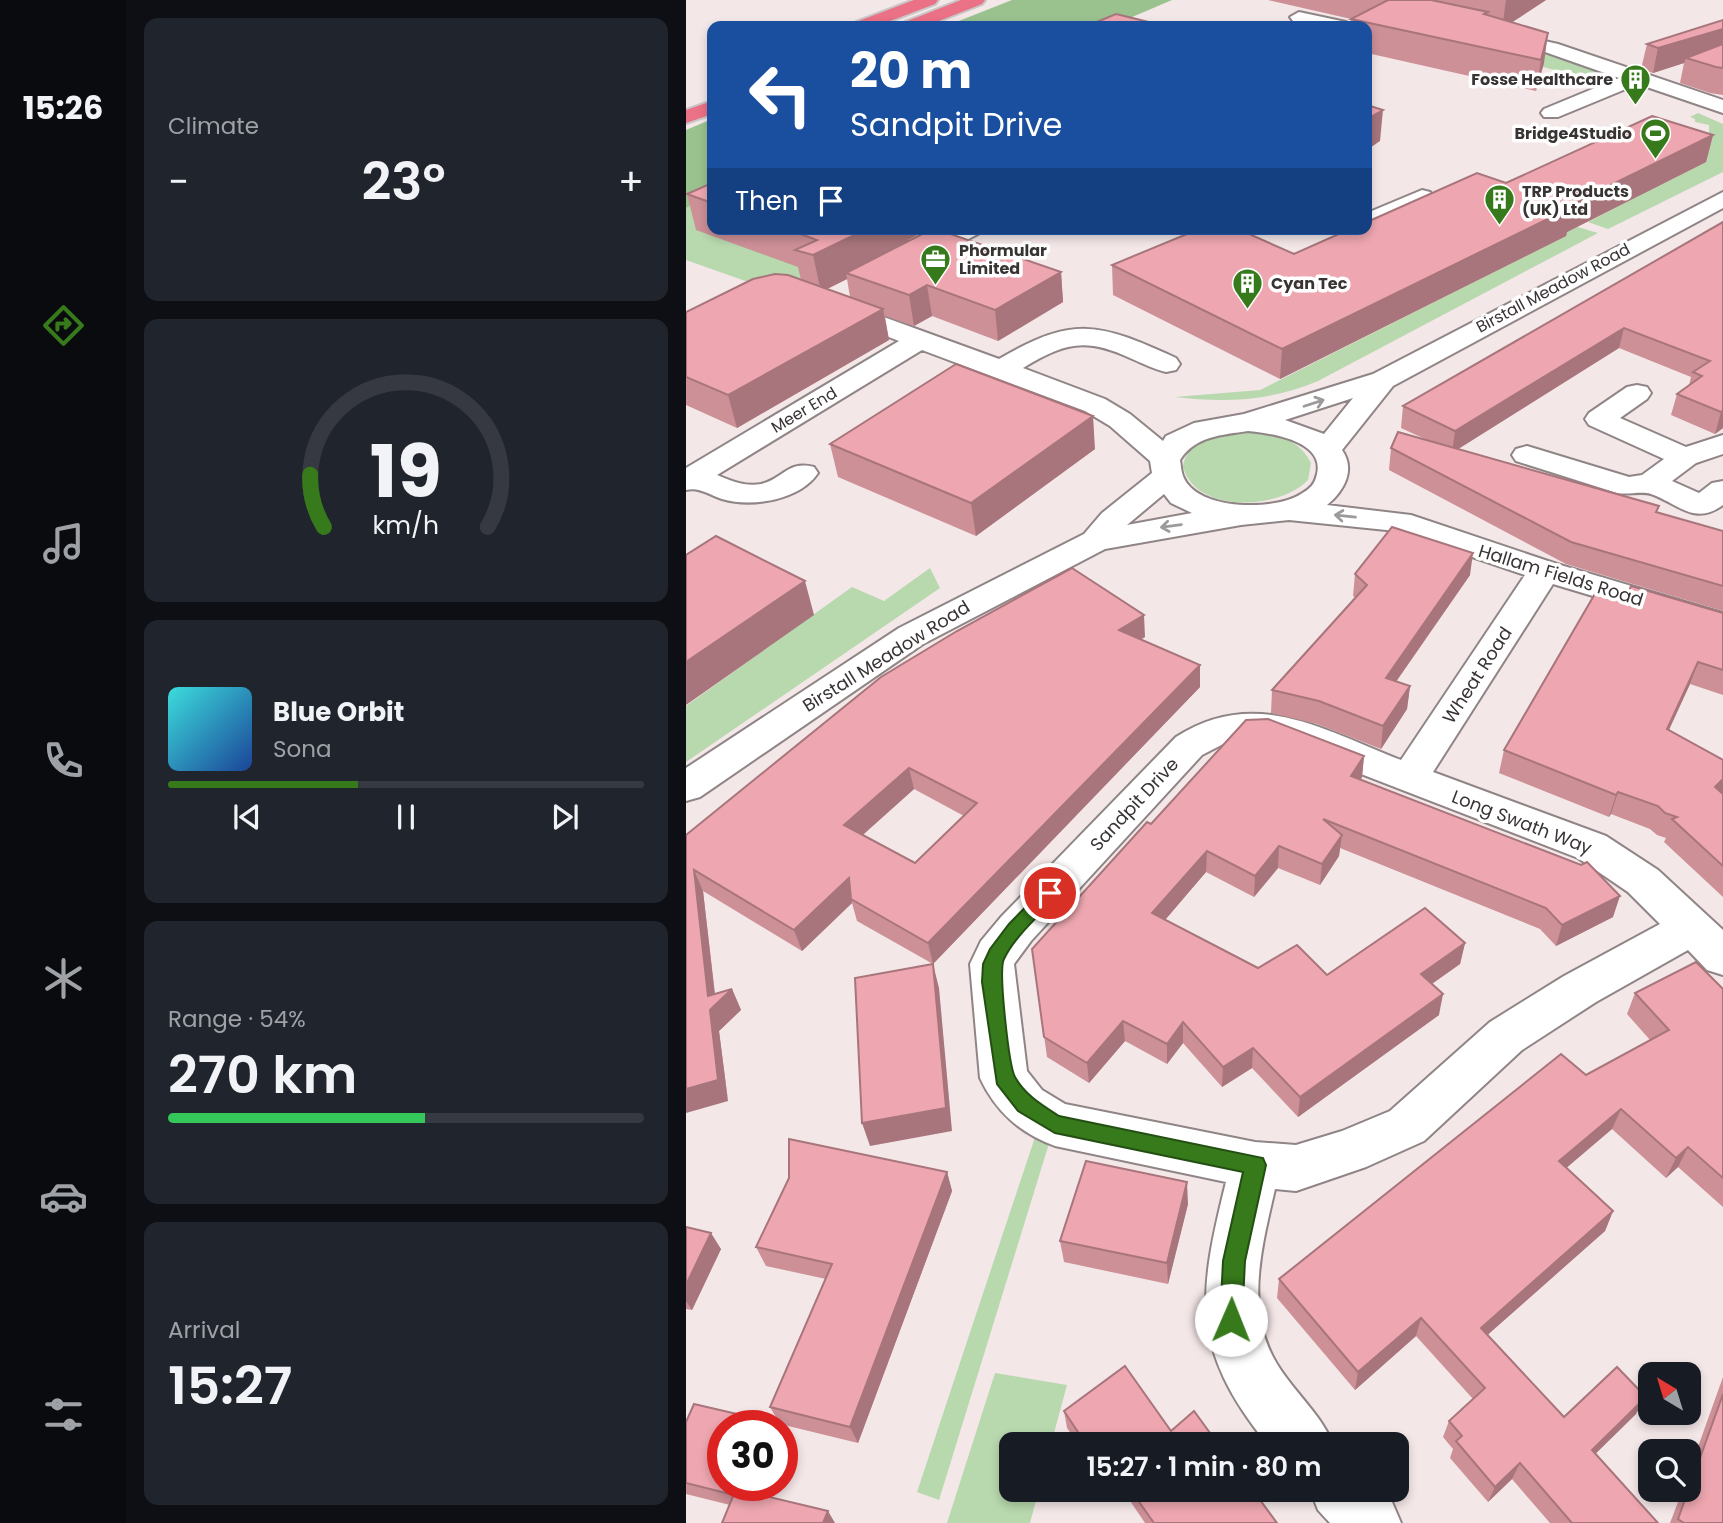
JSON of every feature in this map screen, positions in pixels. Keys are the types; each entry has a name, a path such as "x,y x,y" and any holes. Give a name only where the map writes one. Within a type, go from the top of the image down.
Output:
{"highway":[{"path":"866,21 915,0"},
{"path":"875,21 929,0"},
{"path":"924,21 976,0"},
{"path":"686,117 707,109"}],"street":[{"path":"1299,17 1317,21"},
{"path":"1474,30 1551,48 1721,108"},
{"path":"1551,48 1583,37"},
{"path":"1550,113 1645,80 1686,71"},
{"path":"1373,213 1422,197"},
{"name":"Birstall Meadow Road","path":"1248,422 1384,380 1723,199"},
{"path":"890,270 958,235"},
{"path":"854,290 817,301 1094,405 1137,433 1165,468 1174,491 1190,503 1212,512 1265,516 1290,511 1311,503 1325,491 1333,477 1330,457 1312,439 1294,429 1248,422 1215,425 1192,433 1175,444 1165,468"},
{"path":"1002,369 1052,341 1099,336 1116,340 1166,364"},
{"name":"Meer End","path":"690,478 921,339"},
{"name":"Birstall Meadow Road","path":"1330,457 1384,380"},
{"path":"1637,393 1600,419 1685,457"},
{"path":"1094,405 1215,425"},
{"path":"1527,455 1628,486 1651,483 1685,457 1723,444"},
{"name":"Hallam Fields Road","path":"1330,457 1400,522"},
{"name":"Birstall Meadow Road","path":"1095,541 1165,468"},
{"path":"690,478 730,492 768,493 803,473"},
{"path":"1651,483 1701,506 1723,490"},
{"name":"Hallam Fields Road","path":"1290,511 1400,522 1545,571 1723,624"},
{"name":"Birstall Meadow Road","path":"686,787 911,636 1095,541 1238,516"},
{"name":"Wheat Road","path":"1409,778 1545,571"},
{"name":"Sandpit Drive","path":"1409,778 1273,726 1233,725 1208,733 1189,746 1016,929 992,964 1004,1078 1025,1105 1055,1124 1255,1165 1296,1168 1349,1151 1407,1126 1506,1035 1580,989 1707,942"},
{"name":"Long Swath Way","path":"1409,778 1592,847 1643,881 1707,942"},
{"path":"1255,1165 1234,1261 1231,1320 1240,1352 1257,1384 1295,1432"},
{"path":"1351,1502 1371,1523"}],"green space":[{"path":"1012,0 1172,0 1123,21 959,21"},
{"path":"1398,26 1547,52 1611,76 1606,80 1590,80"},
{"path":"1698,113 1723,124 1723,172 1608,229 1588,222 1634,198 1709,144 1709,125 1695,122 1695,119 1690,117"},
{"path":"707,121 707,198 686,208 686,130"},
{"path":"707,198 707,207 697,228 707,232 707,235 716,235 832,279 751,283 686,260 686,208"},
{"path":"1561,222 1598,233 1318,381 1283,393 1248,399 1175,397 1260,390 1565,236"},
{"path":"1237,431 1280,436 1298,446 1311,463 1308,480 1295,490 1259,501 1221,500 1204,493 1191,482 1183,467 1185,458 1203,441"},
{"path":"930,568 940,588 686,762 686,706 852,587 884,601"},
{"path":"1042,1116 1055,1124 939,1500 917,1492"},
{"path":"995,1373 1067,1385 1054,1432 999,1432 999,1502 1036,1502 1030,1523 947,1523"}],"building":[{"path":"1388,0 1431,0 1488,12 1484,14 1548,33 1541,60 1372,24 1372,21 1351,19"},
{"path":"1116,14 1145,21 1099,21"},
{"path":"1723,20 1723,29 1658,48 1647,44"},
{"path":"1723,44 1723,68 1686,58"},
{"path":"1372,107 1383,110 1372,116"},
{"path":"1652,116 1713,135 1282,349 1112,265 1184,235 1251,235 1294,254 1337,235 1372,235 1372,220 1477,173 1506,183"},
{"path":"707,185 707,201 687,194"},
{"path":"1723,222 1723,411 1677,394 1702,376 1693,372 1710,361 1624,328 1455,431 1403,406"},
{"path":"803,235 855,235 813,255 795,250 817,240"},
{"path":"920,235 953,235 1061,272 995,310 927,285 909,295 846,273"},
{"path":"775,274 788,275 883,309 728,395 686,377 686,312 753,279"},
{"path":"956,364 1093,416 971,503 830,444"},
{"path":"1398,432 1659,506 1656,512 1723,531 1723,586 1571,542 1391,448"},
{"path":"1392,527 1473,553 1386,678 1410,686 1383,726 1319,701 1272,690 1367,585 1355,574"},
{"path":"716,536 805,581 686,662 686,555"},
{"path":"1072,568 1144,615 1119,630 1200,665 928,943 851,899 849,878 794,930 694,870 708,996 732,989 710,1010 718,1080 686,1089 686,835 881,677 957,631","holes":["909,768 977,803 915,863 844,825"]},
{"path":"1631,586 1723,613 1723,670 1698,662 1667,729 1723,760 1723,779 1715,787 1723,794 1723,866 1672,819 1677,817 1665,813 1658,806 1618,792 1616,795 1504,750 1596,592 1625,601"},
{"path":"1268,719 1364,756 1351,776 1581,865 1587,862 1620,896 1562,925 1546,908 1323,819 1342,835 1322,864 1279,846 1255,876 1207,851 1152,913 1258,968 1297,945 1327,975 1425,908 1465,943 1421,974 1443,994 1300,1097 1253,1048 1223,1067 1183,1022 1167,1044 1123,1021 1087,1063 1044,1037 1032,949 1147,822 1151,824 1246,720"},
{"path":"1696,962 1723,989 1723,1178 1688,1147 1676,1158 1621,1109 1559,1161 1613,1211 1481,1328 1564,1417 1617,1367 1638,1389 1638,1405 1592,1450 1658,1523 1572,1523 1520,1463 1495,1487 1456,1441 1462,1436 1449,1421 1485,1388 1421,1318 1358,1372 1279,1279 1561,1054 1586,1075 1669,1030 1635,993"},
{"path":"933,964 946,1108 862,1123 855,978"},
{"path":"789,1139 947,1172 850,1427 798,1414 798,1410 770,1407 832,1264 756,1247 789,1178"},
{"path":"1086,1161 1187,1182 1167,1263 1060,1241"},
{"path":"686,1227 711,1233 686,1285"},
{"path":"1125,1366 1171,1431 1194,1411 1209,1432 1078,1432 1064,1411"},
{"path":"1723,1394 1723,1523 1684,1523 1678,1519 1684,1502 1701,1502 1701,1455"},
{"path":"694,1404 720,1410 707,1410 707,1488 686,1483 686,1422"},
{"path":"731,1501 786,1501 828,1511 823,1523 722,1523"},
{"path":"1139,1502 1262,1502 1277,1523 1154,1523"}],"place":[{"name":"Fosse Healthcare","path":"1636,106"},
{"name":"Bridge4Studio","path":"1655,160"},
{"name":"TRP Products (UK) Ltd","path":"1499,227"},
{"name":"Phormular Limited","path":"936,286"},
{"name":"Cyan Tec","path":"1248,310"}],"route":[{"path":"1050,893 1016,929 992,964 1004,1078 1025,1105 1055,1124 1255,1165 1234,1261 1231,1320"}]}
